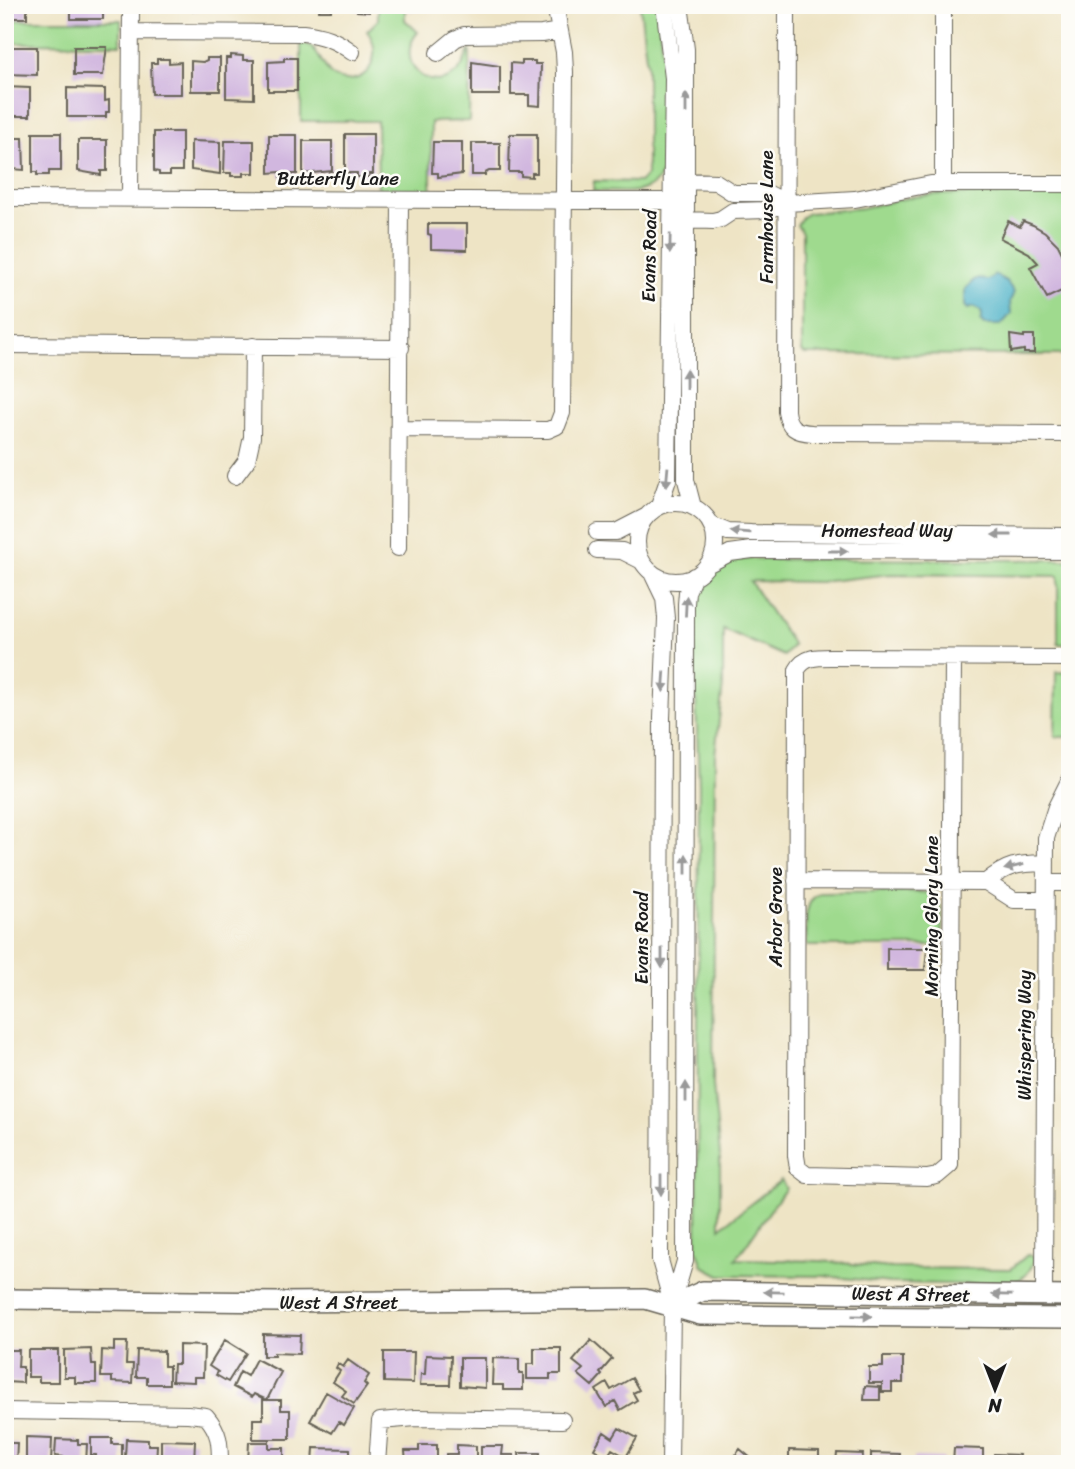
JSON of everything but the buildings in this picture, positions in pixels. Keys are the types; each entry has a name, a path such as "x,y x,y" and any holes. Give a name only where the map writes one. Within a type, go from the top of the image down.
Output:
{"main road":[{"name":"West A Street","path":"672,1305 703,1291 1070,1296"},
{"name":"West A Street","path":"5,1299 280,1302 645,1299 700,1314 1070,1318"}],"street":[{"path":"130,199 131,5"},
{"path":"399,429 548,430 557,426 562,413 565,72 555,5"},
{"name":"Evans Road","path":"659,506 668,480 673,78 663,5"},
{"name":"Evans Road","path":"680,5 686,49 686,480 693,507"},
{"name":"Farmhouse Lane","path":"788,5 786,411 792,428 812,433 1070,434"},
{"path":"943,5 943,183"},
{"path":"438,53 464,35 542,34 560,31"},
{"path":"131,32 303,33 338,41 352,52"},
{"path":"786,203 766,193 733,193 716,183 685,181 671,201 686,220 721,219 733,211 767,210 786,203 855,199 943,183 1070,184"},
{"path":"733,193 733,211"},
{"name":"Butterfly Lane","path":"5,198 671,201"},
{"path":"398,548 400,200"},
{"path":"5,345 401,348"},
{"path":"235,476 247,460 252,437 253,346"},
{"path":"597,532 616,532 645,517 659,506 676,503 693,507 700,511 711,525 715,541 707,565 686,580 668,580 652,573 637,551 637,533 645,517"},
{"name":"Homestead Way","path":"711,525 738,533 1070,536"},
{"path":"597,550 622,551 640,559"},
{"name":"Homestead Way","path":"707,565 730,554 752,551 1070,551"},
{"name":"Evans Road","path":"652,573 664,598 666,618 662,718 660,1260 672,1305 670,1464"},
{"name":"Evans Road","path":"672,1305 685,1261 685,604 694,576"},
{"name":"Arbor Grove","path":"944,1172 927,1178 813,1177 798,1168 797,670 802,662 811,658 953,658"},
{"path":"953,658 1070,658"},
{"name":"Morning Glory Lane","path":"944,1172 951,1161 953,658"},
{"name":"Whispering Way","path":"1044,1295 1046,838 1070,779"},
{"path":"986,882 1014,864 1046,863"},
{"path":"796,881 986,882 1014,900 1045,900"},
{"path":"1046,883 1070,883"},
{"path":"662,910 686,910"},
{"path":"5,1411 206,1416 216,1428 220,1441 220,1464"},
{"path":"377,1464 380,1421 416,1418 562,1420"}],"green space":[{"path":"378,5 405,5 405,20 418,32 411,43 412,64 426,78 435,81 456,73 470,49 469,121 431,122 431,190 378,190 377,121 301,121 301,43 314,50 326,69 337,78 355,79 363,75 372,63 374,47 367,31 378,20"},
{"path":"640,5 657,5 662,52 662,173 650,187 641,190 593,191 594,181 639,182 647,175 647,67"},
{"path":"5,20 121,20 121,44 5,43"},
{"path":"939,194 1070,195 1070,355 802,352 802,233 797,225 802,217 809,213 862,208"},
{"path":"747,559 1070,560 1070,644 1058,644 1058,576 891,574 820,582 750,581 793,645 784,656 723,629 723,685 715,755 713,1085 720,1156 720,1228 781,1180 786,1188 736,1259 821,1261 892,1268 1011,1269 1027,1255 1035,1256 1028,1272 1011,1284 891,1283 824,1276 720,1275 703,1266 697,1249 699,786 693,614 698,591 708,574 724,564"},
{"path":"1056,672 1070,673 1070,737 1055,737"},
{"path":"923,892 931,895 937,899 942,913 941,946 807,946 808,909 814,897 820,893"}],"water":[{"path":"995,275 1006,281 1014,292 1010,302 1011,314 1001,325 984,325 980,321 981,311 965,306 965,289 975,279 988,280"}]}
